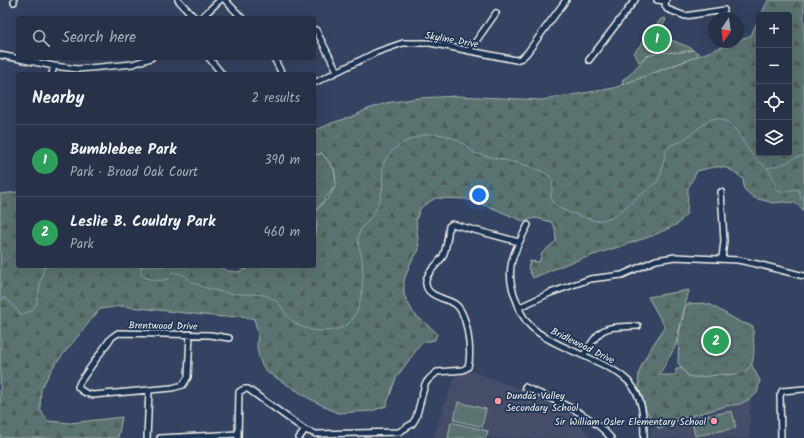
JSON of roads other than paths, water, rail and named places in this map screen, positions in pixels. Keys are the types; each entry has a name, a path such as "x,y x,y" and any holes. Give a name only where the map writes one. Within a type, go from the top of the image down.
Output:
{"street":[{"path":"178,0 192,16"},
{"path":"203,16 220,0"},
{"path":"225,0 240,16"},
{"name":"Skyline Drive","path":"316,82 377,52 403,43 430,43 516,60 522,58 528,53 566,0"},
{"path":"589,60 635,0"},
{"path":"657,0 665,2 667,9 686,16 724,10"},
{"path":"469,51 496,13"},
{"path":"316,30 337,71"},
{"path":"0,55 16,58"},
{"path":"25,60 78,69 119,67 145,60"},
{"path":"211,60 220,72"},
{"path":"275,60 281,72"},
{"path":"52,72 54,66"},
{"path":"119,67 120,72"},
{"path":"721,192 724,241 722,258"},
{"path":"160,438 238,436 239,392 244,389 248,389 305,430 316,434 399,432 412,424 416,418 425,384 429,379 437,372 463,370 468,367 470,360 467,330 462,313 455,304 434,295 428,290 425,283 443,255 448,238 449,226 452,224 519,242"},
{"name":"Bridlewood Drive","path":"528,225 513,258 510,276 513,292 523,317 532,328 541,335 604,364 629,382 641,404 644,421 644,438"},
{"path":"520,307 565,287 590,279 622,276 656,260 675,257 722,258 757,264 804,276"},
{"path":"584,355 594,338 599,332 606,328 638,326"},
{"name":"Brentwood Drive","path":"149,390 87,394 81,391 78,387 111,338 118,333 190,334 229,338"},
{"path":"147,438 149,390 172,388 183,385 186,382 188,377 190,334"},
{"path":"525,387 590,418 596,422 611,438"},
{"path":"781,438 780,396 782,391 804,389"},
{"path":"299,438 305,430"}],"waterway":[{"path":"141,268 141,274 154,280 168,279 172,272 184,275 190,281 214,290 232,294 267,296 277,302 290,319 311,330 329,331 341,328 349,324 358,308 361,298 363,276 362,258 358,242 361,229 369,220 379,201 382,190 383,165 391,152 403,143 417,137 431,134 444,135 455,139 474,153 522,164 541,171 553,180 551,198 554,204 565,211 596,221 612,218 657,182 661,174 666,151 671,145 680,142 711,119 719,119 726,121 736,130 748,150 769,170 773,177 777,191 782,192 799,190 801,199 804,200"},
{"path":"767,168 781,165 804,156"},
{"path":"0,301 4,298 9,301 21,315 31,311 36,305 44,268"}],"place":[{"name":"Bumblebee Park","path":"657,39"},
{"name":"Leslie B. Couldry Park","path":"716,341"},
{"name":"Dundas Valley Secondary School","path":"498,401"},
{"name":"Sir William Osler Elementary School","path":"714,421"}]}
